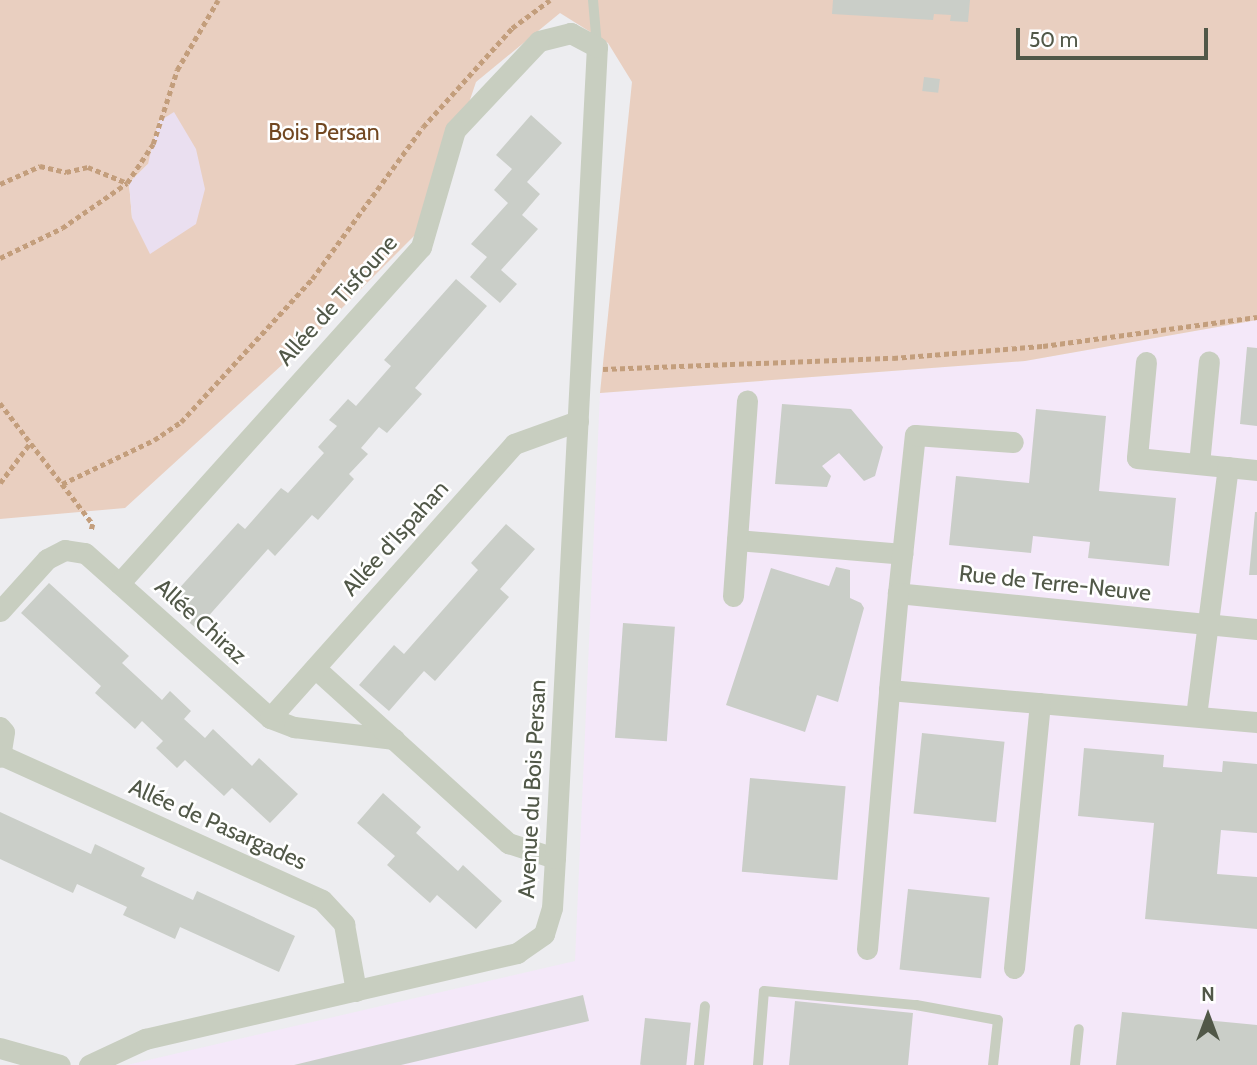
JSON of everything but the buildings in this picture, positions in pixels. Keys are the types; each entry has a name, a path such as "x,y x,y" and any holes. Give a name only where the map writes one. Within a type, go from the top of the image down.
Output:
{"street":[{"name":"Allée de Tisfoune","path":"119,583 421,247 455,131 539,41 571,33 597,47"},
{"path":"578,421 597,47"},
{"path":"1199,464 1209,361"},
{"path":"1146,362 1137,458 1257,470"},
{"path":"733,596 747,401"},
{"name":"Allée d'Ispahan","path":"270,718 514,444 578,421"},
{"name":"Avenue du Bois Persan","path":"89,1065 145,1039 517,953 544,934 552,908 578,421"},
{"path":"867,949 898,593 915,435 1013,442"},
{"path":"1196,716 1228,467"},
{"path":"737,540 902,554"},
{"path":"0,611 47,559 65,550 85,553"},
{"name":"Allée Chiraz","path":"85,553 270,718 294,727 394,739"},
{"name":"Rue de Terre-Neuve","path":"898,593 1257,629"},
{"path":"315,668 508,843 555,858"},
{"path":"889,690 1257,722"},
{"path":"1014,968 1040,703"},
{"path":"0,727 4,732 0,756"},
{"name":"Allée de Pasargades","path":"0,756 322,900 344,924 356,991"},
{"path":"0,1048 60,1065"}],"lane":[{"path":"593,0 597,47"},
{"path":"758,1065 764,991 916,1005 998,1020 993,1065"},
{"path":"699,1065 705,1006"},
{"path":"1075,1065 1079,1028"}],"path":[{"path":"0,258 62,228 127,183 153,144 177,69 218,0"},
{"path":"62,484 154,440 181,422 312,279 423,127 512,28 550,0"},
{"path":"0,184 40,166 66,172 88,167 127,183"},
{"path":"580,370 920,356 1043,346 1257,317"},
{"path":"0,403 93,524 85,553"},
{"path":"0,483 30,443"}],"shaded area":[{"path":"1257,320 1257,1065 127,1065 575,961 600,393 1025,361"}],"green space":[{"name":"Bois Persan","path":"0,0 1257,0 1257,320 1025,361 600,393 632,82 608,43 560,13 476,82 429,221 317,333 125,508 0,519","holes":["148,164 132,218 129,183"]}],"sand":[{"path":"174,112 196,149 205,189 196,224 150,254 132,218 129,183 148,164 158,122"}]}
